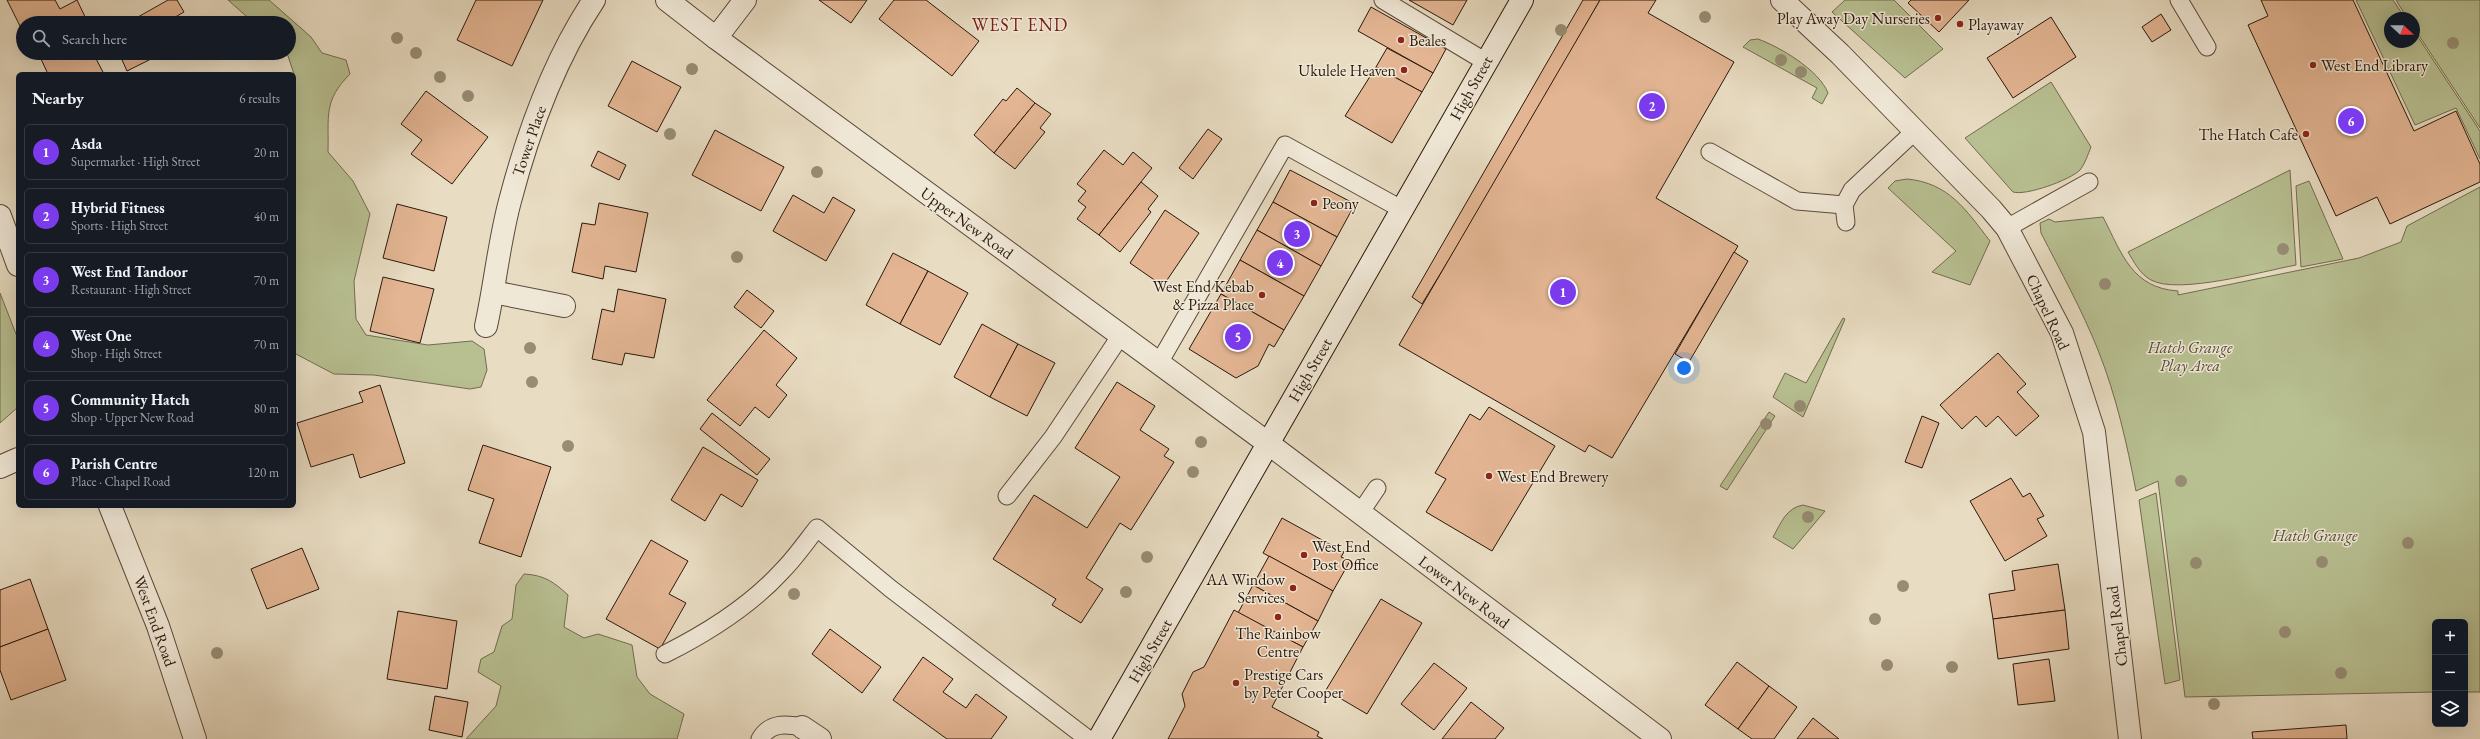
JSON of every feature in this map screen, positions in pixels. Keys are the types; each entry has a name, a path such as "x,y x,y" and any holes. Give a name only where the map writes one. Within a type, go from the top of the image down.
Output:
{"street":[{"name":"Tower Place","path":"486,326 509,202 525,150 550,82 594,0"},
{"name":"Upper New Road","path":"667,0 716,38 1269,444"},
{"path":"716,38 744,0"},
{"name":"High Street","path":"1099,739 1522,0"},
{"name":"Chapel Road","path":"1782,0 1815,29 1961,176 2007,228 2062,333 2094,432 2130,739"},
{"path":"0,216 16,260"},
{"path":"493,292 564,306"},
{"name":"Lower New Road","path":"1269,444 1660,739"},
{"path":"0,467 16,460"},
{"name":"West End Road","path":"111,508 158,626 195,739"},
{"path":"802,727 820,739"}],"lane":[{"path":"1383,0 1486,62"},
{"path":"2179,0 2207,47"},
{"path":"1846,222 1844,205 1852,190 1915,131"},
{"path":"1159,363 1285,146 1403,210"},
{"path":"1710,152 1796,201 1844,205"},
{"path":"2007,228 2089,182"},
{"path":"1008,496 1053,437 1121,336"},
{"path":"1360,513 1377,488"},
{"path":"665,654 692,641 742,607 782,572 817,528 892,589 1088,739"},
{"path":"760,739 763,733 782,723 802,727"}],"green space":[{"path":"228,0 269,0 287,16 246,16"},
{"path":"1845,0 1894,0 1943,49 1905,78 1832,12"},
{"path":"2356,0 2393,0 2401,12 2384,12 2384,48 2420,48 2420,40 2480,131 2480,159 2456,108 2415,125"},
{"path":"2396,0 2480,0 2480,128 2420,37 2420,12 2403,12"},
{"path":"296,24 311,37 322,53 346,60 350,74 341,84 331,101 328,119 328,152 353,181 370,214 354,281 356,319 366,335 428,345 472,341 484,349 487,370 481,387 470,389 374,375 334,374 296,354 296,72 293,72 289,60 296,60"},
{"path":"1758,39 1798,60 1816,76 1828,93 1822,104 1812,98 1817,88 1743,47 1750,40"},
{"path":"2051,82 2091,147 2082,168 2075,174 2048,186 2028,192 2013,192 1965,138"},
{"path":"2290,170 2296,265 2222,280 2181,285 2164,284 2151,280 2147,277 2138,268 2128,252"},
{"path":"1907,179 1934,186 1945,192 1964,209 1990,241 1970,285 1932,272 1956,251 1888,188 1895,181"},
{"path":"2309,181 2343,259 2301,267 2296,186"},
{"name":"Hatch Grange","path":"2480,187 2480,692 2468,692 2468,619 2432,619 2432,692 2185,697 2158,481 2136,491 2120,420 2110,384 2098,350 2071,291 2041,233 2040,223 2049,219 2055,222 2103,217 2116,244 2130,267 2139,276 2150,283 2162,288 2178,291 2178,295 2359,258 2401,242 2407,226"},
{"path":"0,293 16,334 16,409 0,423"},
{"path":"1843,318 1845,319 1803,417 1773,397 1785,373 1806,383"},
{"path":"1769,412 1775,416 1727,490 1720,486"},
{"path":"2156,493 2180,680 2165,684 2139,500"},
{"path":"1803,505 1825,511 1793,549 1773,537 1788,513 1792,509"},
{"path":"524,574 537,576 548,580 568,595 564,627 584,638 598,634 632,645 637,677 650,694 684,714 677,739 466,739 496,706 501,686 478,672 481,659 494,652 502,626 512,619 516,585"}],"building":[{"path":"7,0 55,0 60,9 77,0 85,16 16,16 16,18"},
{"path":"168,0 177,0 184,12 177,16 140,16"},
{"path":"476,0 543,0 512,66 457,40"},
{"path":"819,0 867,0 851,23"},
{"path":"894,0 926,0 979,41 952,76 879,19"},
{"path":"1409,0 1467,0 1453,25"},
{"path":"1583,0 1600,0 1513,154 1422,304 1412,297"},
{"path":"1600,0 1656,0 1648,13 1734,62 1656,198 1738,246 1612,458 1589,445 1585,452 1399,345"},
{"name":"Play Away Day Nurseries","path":"1911,0 1969,0 1939,32 1908,3"},
{"path":"2261,0 2353,0 2414,131 2456,111 2480,164 2480,182 2390,224 2377,197 2336,216 2248,25 2268,16"},
{"name":"Beales","path":"1371,7 1446,49 1433,73 1358,31"},
{"path":"2161,14 2171,30 2152,42 2142,27"},
{"path":"2051,17 2076,57 2013,98 1987,58"},
{"name":"Ukulele Heaven","path":"1387,48 1433,73 1422,92 1376,67"},
{"path":"41,60 97,60 103,72 47,72"},
{"path":"122,60 149,60 127,71"},
{"path":"632,61 681,87 657,132 608,106"},
{"path":"1376,67 1422,92 1392,143 1345,116"},
{"path":"1017,88 1035,103 994,153 974,135 1003,99 1006,101"},
{"path":"426,91 488,137 452,184 411,154 422,140 401,124"},
{"path":"1035,103 1051,114 1040,128 1045,132 1015,169 994,153"},
{"path":"1208,129 1222,139 1193,179 1179,168"},
{"path":"715,130 784,167 761,211 692,175"},
{"path":"1104,150 1123,165 1133,152 1152,168 1099,235 1077,219 1086,207 1078,201 1086,191 1077,184"},
{"path":"598,151 626,165 619,180 591,166"},
{"name":"Peony","path":"1290,170 1355,204 1337,237 1273,202"},
{"path":"1141,182 1158,196 1148,209 1151,212 1120,252 1099,235"},
{"path":"793,195 824,213 833,197 855,210 826,261 773,231"},
{"path":"1273,202 1337,237 1321,266 1257,230"},
{"path":"599,203 648,213 636,272 605,266 603,279 572,272 582,223 595,225"},
{"path":"397,204 447,217 434,271 383,258"},
{"path":"1165,210 1199,233 1163,286 1130,263"},
{"path":"1257,230 1321,266 1304,296 1240,260"},
{"path":"1734,252 1748,261 1689,362 1675,354"},
{"path":"893,253 928,271 900,324 866,305"},
{"name":"West End Kebab & Pizza Place","path":"1240,260 1304,296 1284,330 1221,294"},
{"path":"928,271 968,293 940,345 900,324"},
{"path":"383,277 434,289 420,343 370,331"},
{"path":"618,289 666,299 654,358 625,353 622,365 592,359 602,309 614,312"},
{"path":"747,290 774,311 761,328 734,307"},
{"path":"1221,294 1284,330 1274,347 1269,344 1258,366 1236,378 1189,349"},
{"path":"982,324 1018,344 990,397 954,377"},
{"path":"764,330 797,358 776,385 787,395 769,418 755,407 740,426 707,400"},
{"path":"1018,344 1055,363 1027,416 990,397"},
{"path":"1998,353 2026,384 2017,392 2039,416 2016,436 1998,416 1986,427 1976,416 1962,429 1940,405"},
{"path":"1117,382 1155,406 1140,430 1169,449 1164,456 1174,462 1131,530 1120,523 1086,578 1103,589 1081,623 1052,605 1056,599 993,559 1034,495 1087,528 1120,477 1075,448"},
{"path":"380,385 405,463 360,478 353,454 311,467 297,423 363,402 359,392"},
{"name":"West End Brewery","path":"1489,407 1555,446 1492,551 1426,512 1446,479 1435,473 1470,414 1480,420"},
{"path":"712,413 770,459 757,475 700,429"},
{"path":"1922,416 1939,423 1922,468 1905,462"},
{"path":"483,445 551,467 521,557 479,543 494,499 468,490"},
{"path":"703,447 758,480 742,507 721,494 705,521 671,500"},
{"path":"2011,478 2023,497 2030,493 2044,516 2037,519 2047,536 2005,561 1970,501"},
{"name":"West End Post Office","path":"1282,518 1344,552 1341,557 1350,561 1333,591 1263,553"},
{"path":"651,540 688,561 669,594 686,603 660,649 606,619"},
{"path":"302,548 319,589 267,609 251,569"},
{"name":"AA Window Services","path":"1269,556 1333,591 1318,621 1253,585"},
{"path":"2058,564 2065,610 1993,619 1989,594 2015,590 2012,571"},
{"path":"30,579 48,629 0,647 0,590"},
{"name":"The Rainbow Centre","path":"1253,585 1318,621 1303,647 1238,613"},
{"path":"1381,599 1422,623 1367,714 1326,690"},
{"name":"Prestige Cars by Peter Cooper","path":"1234,610 1303,647 1272,707 1319,732 1317,736 1323,739 1168,739 1185,706 1182,694 1193,672 1204,667"},
{"path":"2065,610 2069,649 1998,659 1993,619"},
{"path":"398,611 457,621 447,689 387,679"},
{"path":"48,629 66,680 11,700 0,670 0,647"},
{"path":"830,629 881,667 862,693 812,654"},
{"path":"923,657 953,679 943,692 966,708 976,694 1007,717 991,739 947,739 893,700"},
{"path":"2049,659 2055,701 2018,705 2013,664"},
{"path":"1737,662 1769,686 1738,729 1705,705"},
{"path":"1434,663 1467,688 1434,730 1401,704"},
{"path":"1769,686 1797,707 1774,739 1752,739 1738,729"},
{"path":"435,696 468,702 462,737 429,730"},
{"path":"1471,702 1504,728 1495,739 1442,739"},
{"path":"1813,718 1839,739 1797,739"},
{"path":"2346,725 2347,739 2253,739 2252,732"}],"place":[{"name":"Play Away Day Nurseries","path":"1938,18"},
{"name":"Playaway","path":"1960,24"},
{"name":"Beales","path":"1401,40"},
{"name":"West End Library","path":"2313,65"},
{"name":"Ukulele Heaven","path":"1404,70"},
{"name":"Hybrid Fitness","path":"1652,106"},
{"name":"Parish Centre","path":"2351,121"},
{"name":"The Hatch Cafe","path":"2306,134"},
{"name":"Peony","path":"1314,203"},
{"name":"West End Tandoor","path":"1297,234"},
{"name":"West One","path":"1280,263"},
{"name":"Asda","path":"1563,292"},
{"name":"West End Kebab & Pizza Place","path":"1262,295"},
{"name":"Community Hatch","path":"1238,337"},
{"name":"West End Brewery","path":"1489,476"},
{"name":"West End Post Office","path":"1304,555"},
{"name":"AA Window Services","path":"1293,588"},
{"name":"The Rainbow Centre","path":"1278,617"},
{"name":"Prestige Cars by Peter Cooper","path":"1236,683"}],"district":[{"name":"WEST END","path":"1020,24"}],"park label":[{"name":"Hatch Grange Play Area","path":"2190,356"}]}
